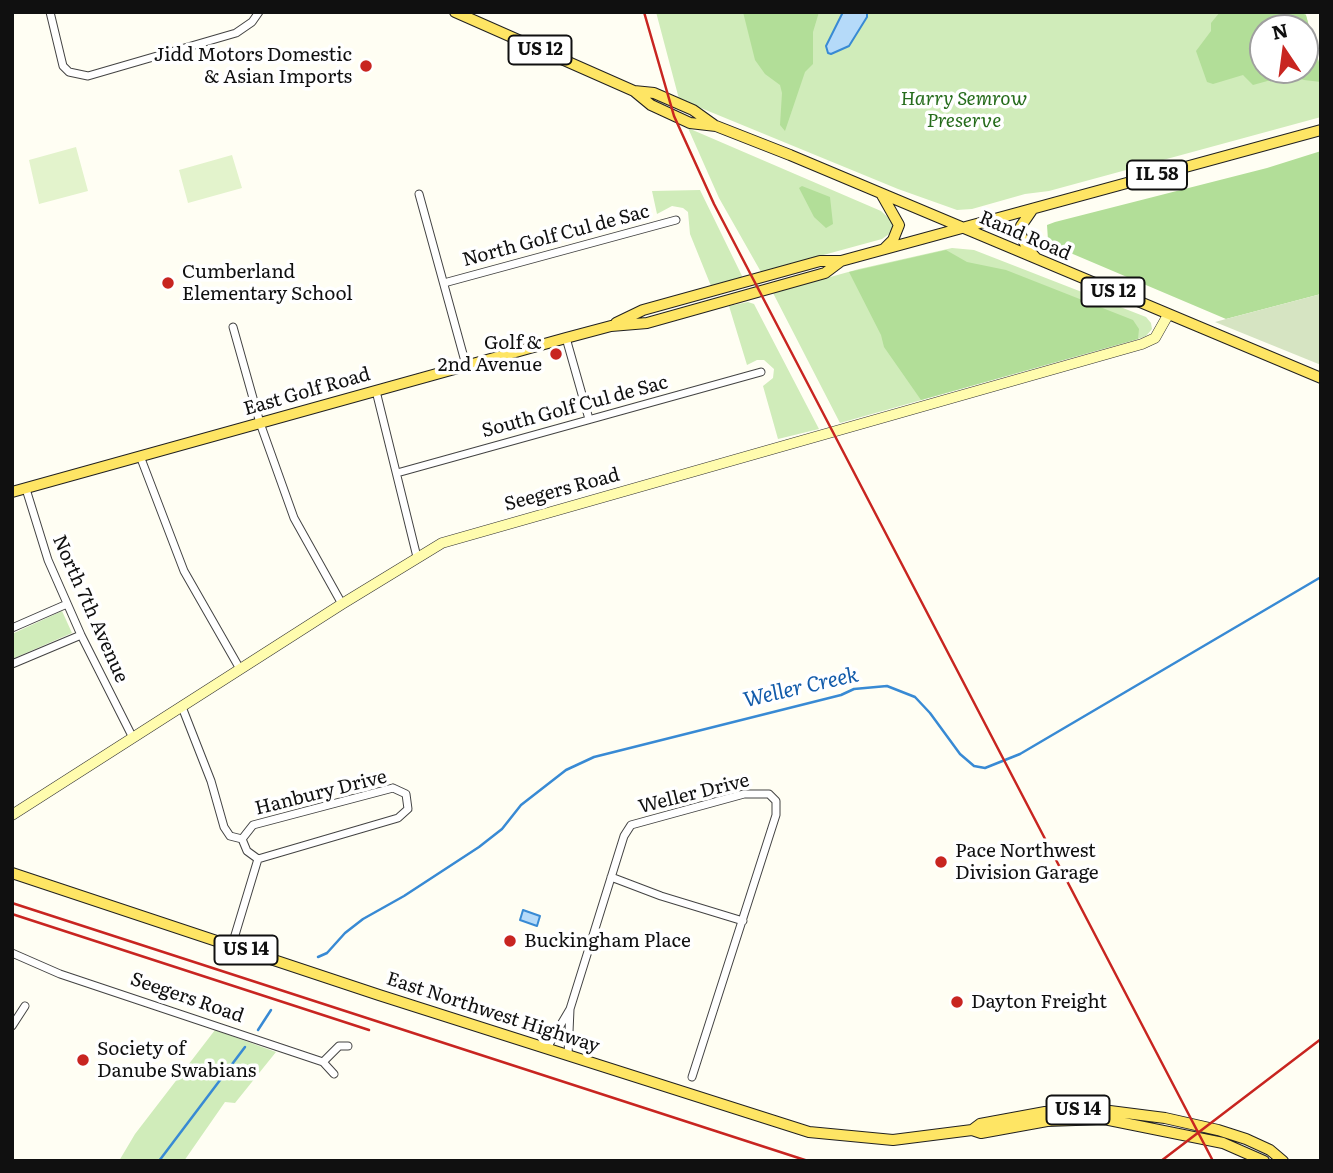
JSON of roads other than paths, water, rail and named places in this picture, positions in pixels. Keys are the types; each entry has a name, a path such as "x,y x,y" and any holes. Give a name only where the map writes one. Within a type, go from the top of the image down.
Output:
{"main road":[{"name":"Rand Road","path":"455,12 629,89 651,106 690,123 716,127 1321,378"},
{"name":"East Golf Road","path":"12,492 611,326 655,307 820,261 841,261 1321,130"},
{"path":"882,195 899,225 892,240 883,250"},
{"path":"1032,210 1021,226 1020,233 1027,248 1038,260"},
{"name":"East Northwest Highway","path":"12,873 809,1132 893,1140 972,1130 981,1133 1046,1121 1104,1119 1223,1143 1265,1161"},
{"name":"East Northwest Highway","path":"972,1130 980,1124 1045,1112 1102,1110 1165,1118 1217,1130 1270,1150 1283,1161"}],"street":[{"path":"50,12 64,66 69,72 88,76 236,33 252,22 259,12"},
{"path":"419,194 466,365"},
{"name":"North Golf Cul de Sac","path":"444,283 676,220"},
{"name":"Seegers Road","path":"12,815 442,543 1142,344 1155,338 1168,315"},
{"path":"233,327 260,423 294,518 342,604"},
{"path":"566,338 589,419"},
{"name":"South Golf Cul de Sac","path":"397,473 761,372"},
{"path":"376,391 417,557"},
{"path":"140,456 184,571 240,669"},
{"name":"North 7th Avenue","path":"26,489 48,560 81,635 133,738"},
{"path":"12,628 67,604"},
{"path":"12,664 81,635"},
{"name":"Hanbury Drive","path":"181,707 211,781 224,827 230,835 242,839 247,851 258,859 398,818 408,809 406,794 393,788 253,825 242,839"},
{"name":"Weller Drive","path":"611,877 624,836 631,825 744,794 769,794 776,801 776,816 743,921"},
{"path":"232,945 258,859"},
{"path":"547,1048 570,1009 611,877 661,896 743,921 692,1077"},
{"name":"Seegers Road","path":"12,953 60,974 323,1062"},
{"path":"12,1026 25,1006"},
{"path":"568,1055 570,1009"},
{"path":"334,1074 323,1062 339,1046 348,1045"}],"water":[{"path":"843,12 867,12 867,17 849,46 831,54 826,46"},
{"path":"523,910 540,916 537,926 520,920"}],"waterway":[{"name":"Weller Creek","path":"318,957 327,953 345,933 363,919 479,847 502,829 521,805 566,770 594,757 841,695 854,689 887,686 915,697 960,754 974,766 985,768 1020,754 1321,577"},
{"name":"Weller Creek","path":"258,1030 271,1010"},
{"name":"Weller Creek","path":"159,1161 245,1047"}],"railway":[{"path":"644,12 674,116 714,204 1213,1161"},
{"path":"12,903 808,1161"},
{"path":"12,914 369,1030"},
{"path":"1161,1161 1321,1039"}],"place":[{"name":"Jidd Motors Domestic & Asian Imports","path":"366,66"},
{"name":"Cumberland Elementary School","path":"168,283"},
{"name":"Golf & 2nd Avenue","path":"556,354"},
{"name":"Pace Northwest Division Garage","path":"941,862"},
{"name":"Buckingham Place","path":"510,941"},
{"name":"Dayton Freight","path":"957,1002"},
{"name":"Society of Danube Swabians","path":"83,1060"}],"park label":[{"name":"Harry Semrow Preserve","path":"964,110"}]}
